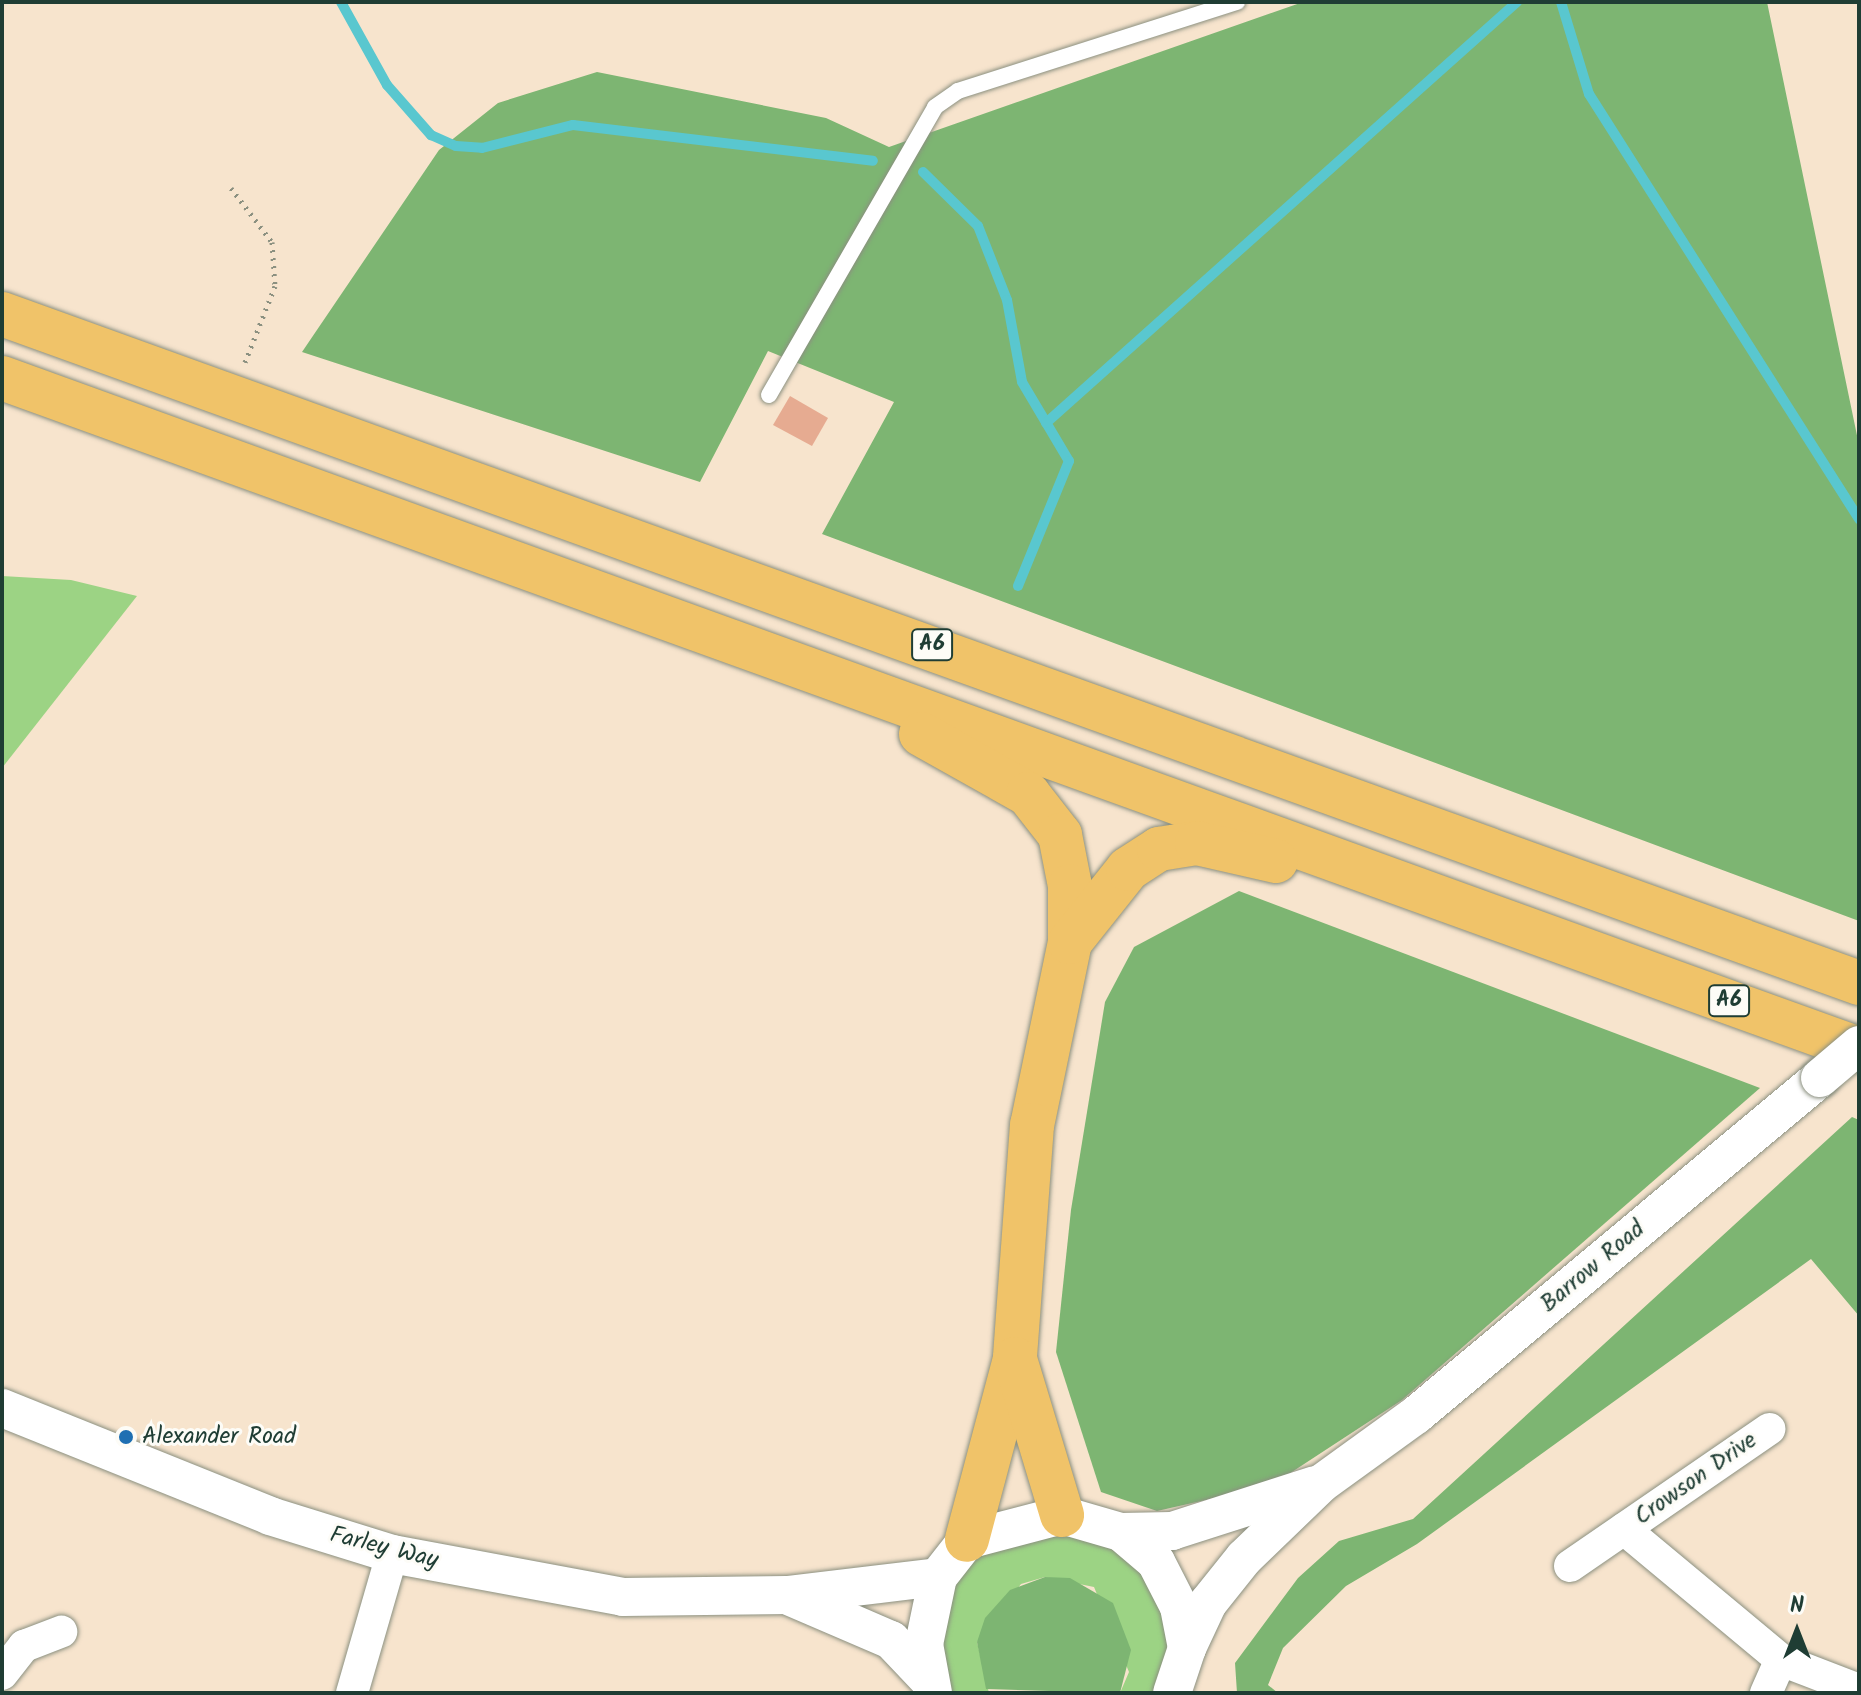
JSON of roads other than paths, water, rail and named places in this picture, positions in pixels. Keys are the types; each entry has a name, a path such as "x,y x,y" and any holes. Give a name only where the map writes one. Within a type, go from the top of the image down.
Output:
{"highway":[{"name":"A6","path":"2,314 234,393 1859,983"},
{"name":"A6","path":"2,378 677,618 1859,1047"},
{"path":"677,618 824,694 966,753 1028,794 1060,835 1070,942 1032,1125 1015,1359 967,1540"},
{"path":"1070,942 1128,869 1159,849 1197,843 1600,953"},
{"path":"1015,1359 1062,1515"}],"street":[{"name":"Barrow Road","path":"1181,1678 1208,1603 1244,1558 1322,1483 1416,1415 1859,1047"},
{"name":"Farley Way","path":"2,1408 270,1516 392,1554 623,1597 787,1595 938,1577"},
{"name":"Crowson Drive","path":"1570,1566 1769,1429"},
{"name":"Barrow Road","path":"1121,1532 1172,1531 1322,1483"},
{"path":"930,1685 927,1619 938,1577 967,1540 1062,1515 1121,1532 1156,1562 1179,1607 1181,1678"},
{"name":"Crowson Drive","path":"1624,1529 1781,1660 1859,1690"},
{"path":"352,1693 392,1554"},
{"name":"Farley Way","path":"787,1595 891,1640 930,1685"},
{"path":"5,1658 61,1632"},
{"path":"1766,1693 1781,1660"}],"lane":[{"path":"769,395 935,107 958,91 1237,2"}],"waterway":[{"path":"341,2 387,85 431,135 456,146 482,148 573,125 873,161"},
{"path":"1046,423 1517,2"},
{"path":"1561,2 1589,94 1859,519"},
{"path":"923,172 978,226 1007,300 1022,382 1069,461 1018,586"}],"place":[{"name":"Alexander Road","path":"126,1437"}]}
